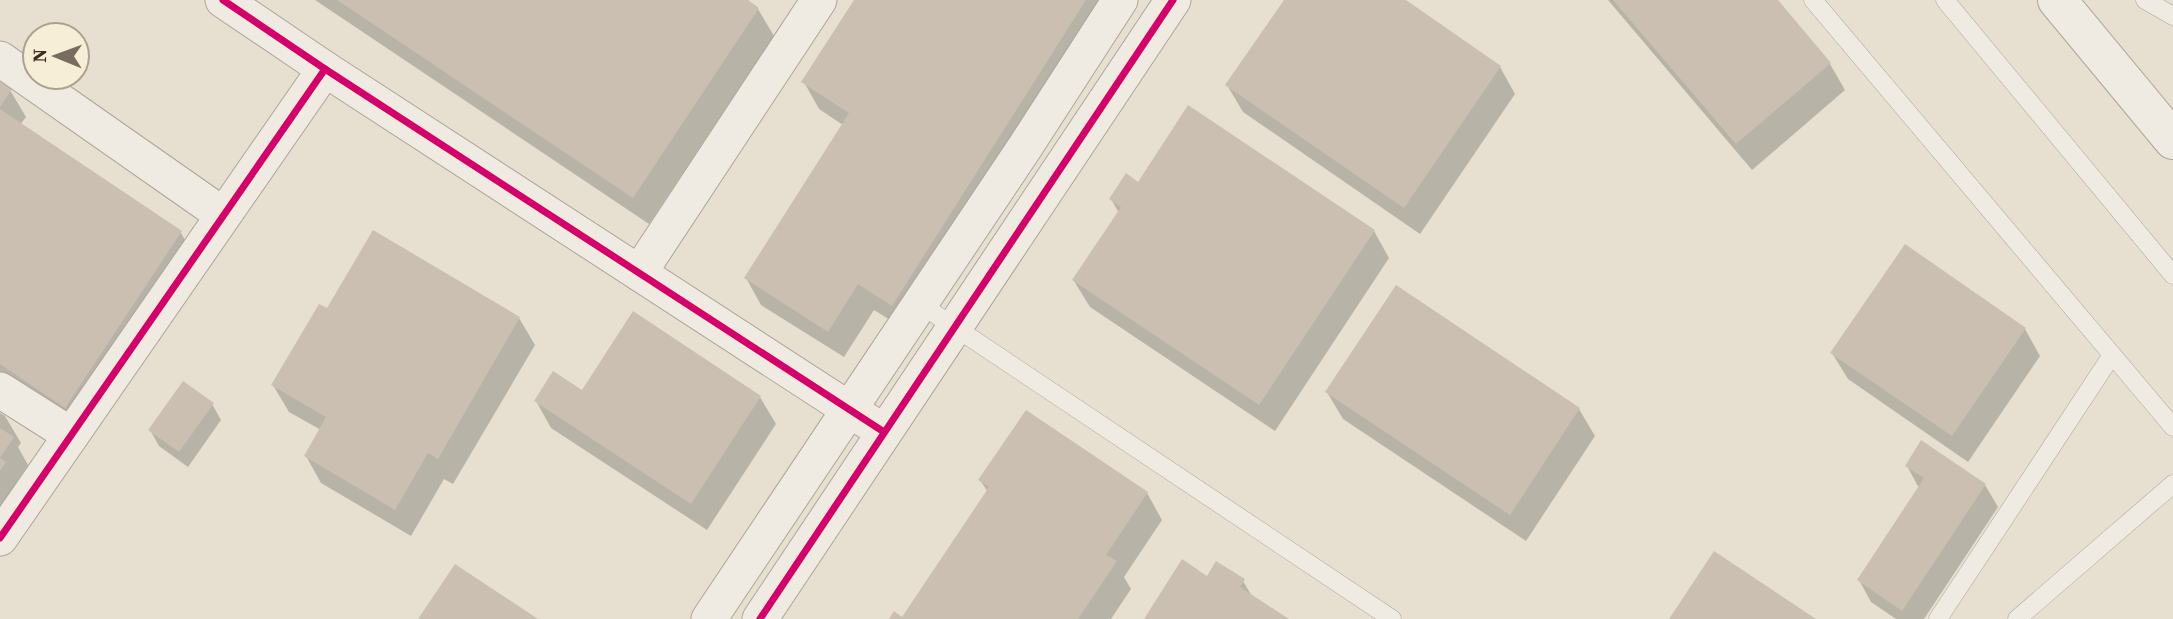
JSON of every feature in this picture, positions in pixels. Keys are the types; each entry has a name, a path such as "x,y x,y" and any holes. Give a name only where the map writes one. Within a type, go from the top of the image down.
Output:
{"street":[{"path":"223,0 884,432"},
{"path":"709,619 1120,0"},
{"path":"760,619 1173,0"},
{"path":"2057,0 2173,140"},
{"path":"639,273 814,2"},
{"path":"0,59 223,215"},
{"path":"0,538 325,69"},
{"path":"0,390 71,435"}],"lane":[{"path":"1813,0 2173,427"},
{"path":"1945,0 2173,275"},
{"path":"2145,0 2173,16"},
{"path":"920,304 1392,619"},
{"path":"1938,619 2112,355"},
{"path":"2017,619 2173,484"}],"building":[{"path":"337,0 748,0 759,8 633,198"},
{"path":"854,0 1086,0 892,306 858,284 828,332 744,278 849,113 801,82"},
{"path":"1284,0 1406,0 1501,66 1404,208 1225,85"},
{"path":"1613,0 1778,0 1831,63 1736,144"},
{"path":"0,81 12,89 0,107"},
{"path":"1188,105 1375,230 1259,405 1072,280 1121,207 1109,199 1126,173 1138,182"},
{"path":"0,109 182,231 65,408 0,364"},
{"path":"373,230 520,317 438,459 428,453 395,510 304,456 326,417 271,385 319,304 327,308"},
{"path":"1905,244 2026,328 1952,436 1830,353"},
{"path":"1396,285 1580,408 1510,515 1325,392"},
{"path":"633,311 761,396 691,504 534,401 553,371 582,390"},
{"path":"183,381 214,403 179,452 148,430"},
{"path":"1026,410 1148,492 1106,555 1117,561 1078,619 889,619 894,611 902,617 989,487 978,480"},
{"path":"0,428 14,437 0,458"},
{"path":"1921,440 1986,484 1902,611 1857,580 1924,478 1905,466"},
{"path":"0,458 6,462 0,471"},
{"path":"1714,551 1816,619 1669,619"},
{"path":"1182,559 1207,576 1216,561 1245,579 1240,587 1289,619 1144,619"},
{"path":"455,564 538,619 418,619"}],"cycle path":[{"path":"223,0 884,432"},
{"path":"760,619 1173,0"},
{"path":"0,538 325,69"}]}
